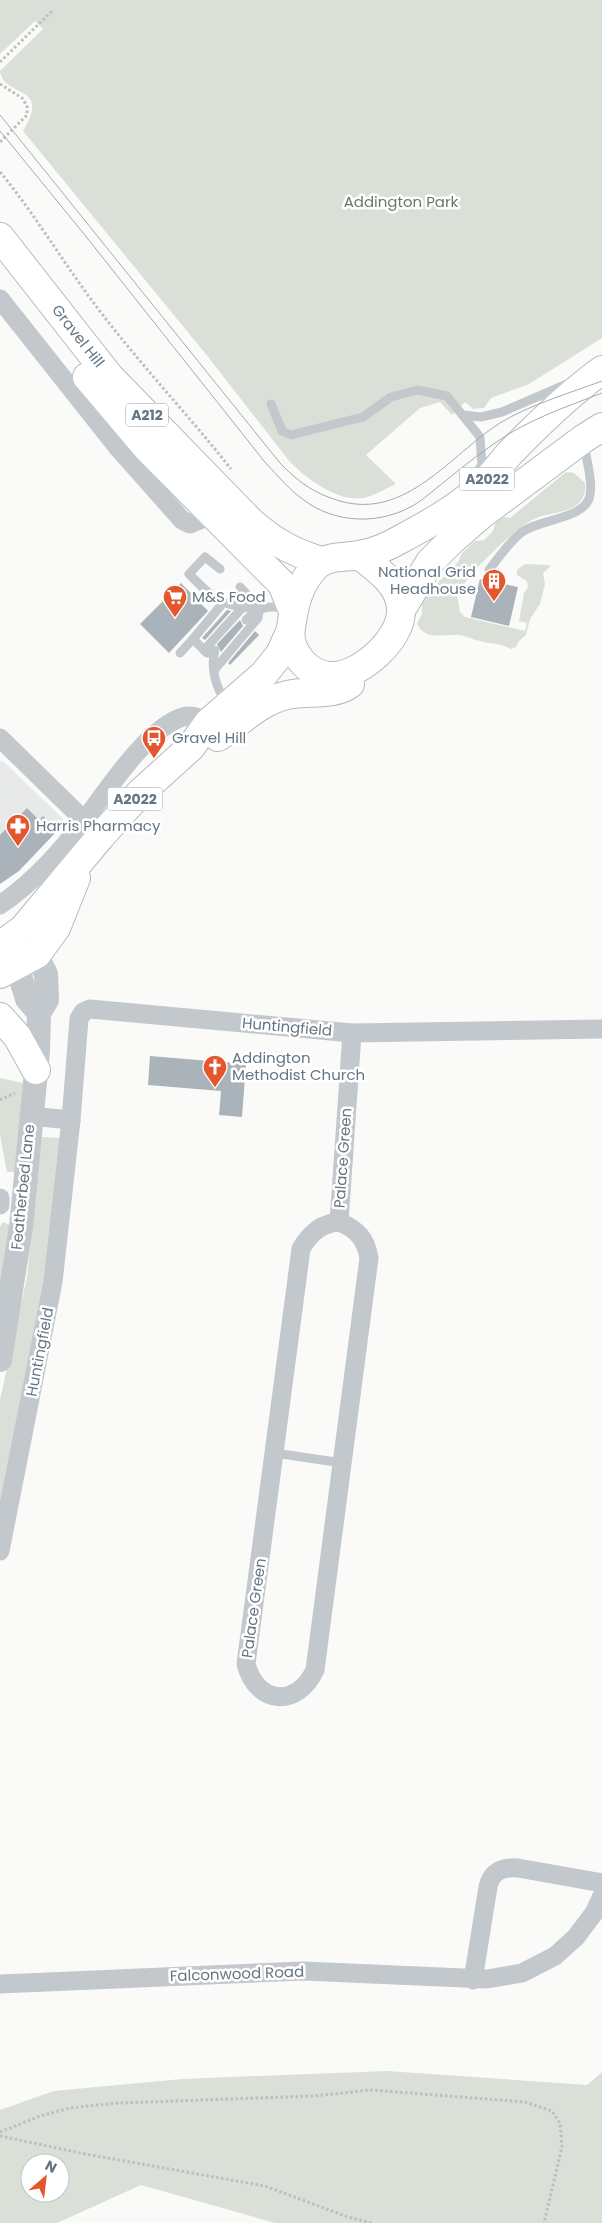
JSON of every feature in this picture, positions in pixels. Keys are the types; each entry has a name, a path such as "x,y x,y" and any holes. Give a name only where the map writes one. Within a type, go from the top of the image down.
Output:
{"main road":[{"name":"Gravel Hill","path":"0,237 109,376 250,521 273,541 298,554 322,561"},
{"name":"Gravel Hill","path":"0,267 95,387 206,515 282,584 292,621"},
{"name":"A2022","path":"359,556 394,543 455,508 481,486 547,415 598,372"},
{"name":"A2022","path":"402,610 430,562 451,541 480,515 592,433"},
{"path":"359,556 386,577 398,597 402,610 399,621 388,642 371,660 346,674 332,677 310,669 298,658 292,621 307,576 322,561 359,556"},
{"name":"A2022","path":"14,952 56,928 84,858 92,829 140,793 191,747 208,723 264,674 276,661 292,621"},
{"name":"A2022","path":"191,747 211,741 248,713 269,702 302,692 338,691 348,686 371,660"},
{"path":"0,1017 17,1036 36,1070"}],"street":[{"path":"0,299 84,407 146,482 182,520 190,524 206,515"},
{"path":"0,905 92,829 134,757 165,727 183,717 193,715 208,723"},
{"path":"2,744 92,829"},
{"name":"Featherbed Lane","path":"0,1359 21,1226 30,1116 36,1070 39,1013 46,1000 46,974 14,952"},
{"name":"Huntingfield","path":"0,1551 53,1282 72,1120 79,1020 83,1012 90,1009 352,1033 602,1029"},
{"name":"Palace Green","path":"339,1222 352,1033"},
{"path":"30,1116 72,1120"},
{"path":"0,1198 0,1206"},
{"name":"Palace Green","path":"339,1222 359,1234 365,1241 369,1258 315,1670 304,1688 282,1698 272,1696 256,1686 249,1676 246,1664 275,1453 301,1249 305,1241 318,1229 329,1223 339,1222"},
{"path":"473,1980 488,1887 492,1876 498,1870 508,1867 518,1868 602,1883"},
{"name":"Falconwood Road","path":"0,1984 303,1971 473,1980 522,1974 555,1956 576,1937 594,1913 602,1896"}],"lane":[{"path":"463,415 481,418 502,412 598,372"},
{"path":"271,404 282,431 291,435 363,417 391,397 418,390 447,396 480,438 482,465 455,508"},
{"path":"489,570 506,548 522,532 541,522 575,512 588,501 592,433"},
{"path":"220,569 205,557 189,574 214,599 223,603 260,609 274,606 292,621"},
{"path":"240,588 260,609"},
{"path":"180,653 223,603"},
{"path":"204,650 244,607"},
{"path":"246,620 260,609"},
{"path":"215,669 258,618 260,609"},
{"path":"193,639 204,650 214,654 218,692 228,704"},
{"path":"275,1453 342,1463"}],"path":[{"path":"0,62 52,11"},
{"path":"0,84 22,98 27,106 27,115 0,142"},
{"path":"0,172 28,206 54,247 98,309 138,360 237,476"},
{"path":"0,2134 40,2116 70,2108 118,2103 313,2096 371,2090 525,2102 552,2111 560,2123 562,2147 544,2223"},
{"path":"0,2134 265,2186 348,2217 372,2223"}],"shaded area":[{"path":"2,760 65,821 24,865 0,884 0,762"}],"green space":[{"name":"Addington Park","path":"0,0 602,0 602,338 529,384 491,398 484,408 473,409 465,402 452,415 440,402 420,408 366,455 396,484 371,496 357,498 346,497 325,489 290,462 205,353 23,131 31,116 32,105 30,98 3,80 0,71 43,29 35,21 0,54"},
{"path":"566,472 574,473 585,483 585,493 580,501 565,511 532,520 513,533 479,566 461,588 457,596 460,612 465,617 525,631 527,623 519,621 524,593 528,587 527,581 517,575 517,570 525,564 549,565 550,567 543,573 545,584 540,604 530,619 526,635 519,641 516,647 511,649 460,635 436,636 421,630 417,624 422,614 422,605 427,594 458,562 462,553 475,541 484,540 493,531 496,522 504,517 510,518"},
{"path":"0,1078 23,1083 15,1172 7,1172 0,1135"},
{"path":"41,1137 62,1138 47,1282 0,1504 0,1400 27,1277"},
{"path":"3,1222 10,1225 0,1301 0,1227"},
{"path":"387,2071 587,2085 602,2072 602,2223 275,2223 141,2185 57,2223 0,2223 0,2110 54,2091 182,2079"}],"building":[{"name":"National Grid Headhouse","path":"480,579 518,587 509,626 471,617"},
{"name":"M&S Food","path":"181,583 208,611 169,653 140,624"},
{"path":"227,610 231,611 205,640 202,638"},
{"path":"240,620 243,626 221,652 217,644"},
{"path":"255,631 259,635 230,665 228,663"},
{"path":"27,808 39,820 43,816 58,830 19,871 0,884 0,835"},
{"name":"Addington Methodist Church","path":"150,1056 246,1064 242,1117 219,1115 221,1091 148,1085"}],"tram line":[{"path":"0,115 280,463 300,482 323,495 340,501 364,504 386,501 406,493 445,467 481,436 500,423 537,405 602,381"},
{"path":"0,131 264,461 296,494 321,510 336,516 366,519 396,513 423,499 477,456 520,427 602,393"}],"place":[{"name":"National Grid Headhouse","path":"494,602"},
{"name":"M&S Food","path":"175,618"},
{"name":"Gravel Hill","path":"154,759"},
{"name":"Harris Pharmacy","path":"18,847"},
{"name":"Addington Methodist Church","path":"215,1088"}]}
